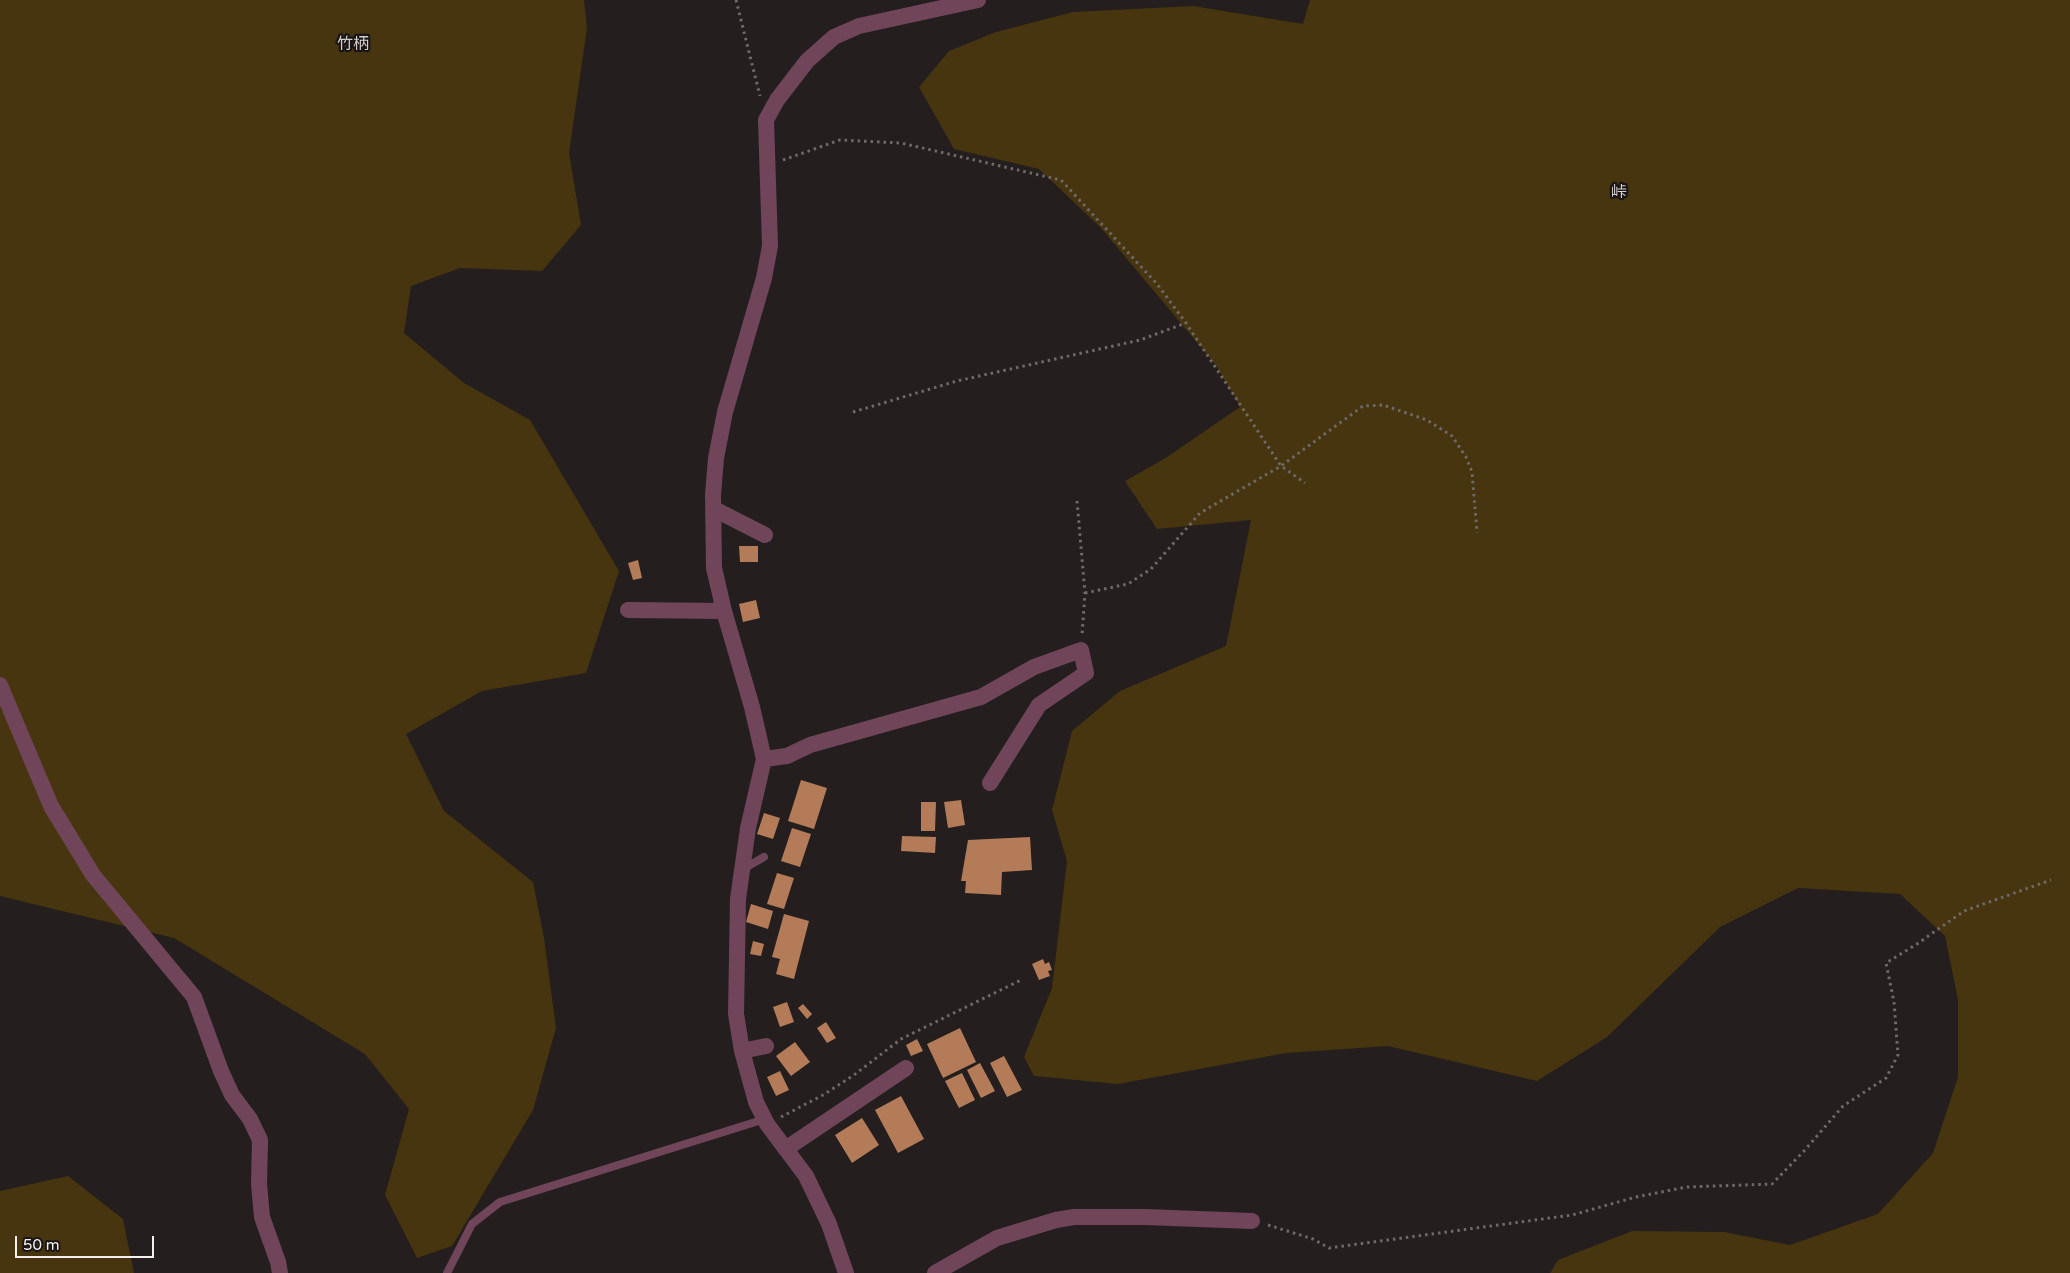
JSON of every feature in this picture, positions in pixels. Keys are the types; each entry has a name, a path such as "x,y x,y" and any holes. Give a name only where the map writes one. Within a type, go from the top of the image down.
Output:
{"street":[{"path":"846,1273 828,1224 806,1176 766,1122 756,1102 742,1051 736,1014 738,899 748,828 764,759 752,707 714,568 716,458 725,412 764,278 770,246 766,120 777,100 808,61 834,37 859,26 978,0"},
{"path":"714,509 765,535"},
{"path":"628,610 724,610"},
{"path":"764,759 787,756 810,744 981,697 1034,667 1082,650 1086,673 1039,704 990,783"},
{"path":"0,684 51,806 93,875 194,997 232,1096 250,1119 260,1140 259,1184 262,1217 280,1273"},
{"path":"742,1051 766,1046"},
{"path":"787,1148 906,1068"},
{"path":"935,1273 997,1238 1056,1220 1074,1217 1145,1216 1252,1222"}],"lane":[{"path":"743,869 764,857"},
{"path":"447,1273 472,1224 500,1202 766,1122"}],"path":[{"path":"736,0 766,120"},
{"path":"766,166 840,140 902,143 1061,180 1158,284 1281,466 1305,483"},
{"path":"853,412 956,381 1140,340 1186,323"},
{"path":"1085,593 1128,584 1151,569 1200,514 1281,466 1363,406 1383,405 1427,420 1452,436 1466,457 1472,472 1477,533"},
{"path":"1077,501 1085,593 1082,650"},
{"path":"1252,1222 1313,1239 1329,1248 1572,1215 1636,1197 1687,1187 1772,1184 1843,1106 1886,1078 1898,1055 1894,1002 1886,963 1964,911 2051,880"},
{"path":"766,1122 823,1095 854,1075 901,1039 1023,979"}],"shaded area":[{"path":"0,0 584,0 587,28 569,153 581,225 542,271 460,268 411,286 404,333 464,383 530,420 619,571 586,673 482,691 406,734 444,811 533,882 544,938 556,1028 533,1110 452,1246 417,1258 385,1195 409,1109 365,1054 174,938 0,896"},
{"path":"1310,0 2070,0 2070,1273 1550,1273 1558,1260 1632,1231 1724,1232 1790,1245 1878,1214 1933,1153 1958,1077 1958,1000 1945,936 1900,894 1798,888 1720,927 1607,1037 1537,1081 1388,1046 1286,1053 1118,1084 1034,1076 1024,1057 1052,988 1067,861 1052,810 1072,731 1120,691 1226,646 1251,520 1157,529 1125,481 1164,459 1240,407 1216,365 1101,228 1039,169 954,149 919,87 949,51 996,32 1073,12 1193,6 1303,24"},
{"path":"68,1176 123,1219 134,1273 0,1273 0,1191"}],"building":[{"path":"739,546 758,546 758,562 740,562"},
{"path":"638,560 642,578 633,580 628,563"},
{"path":"756,600 760,618 743,622 739,604"},
{"path":"801,780 827,788 814,829 788,821"},
{"path":"961,800 965,825 948,828 944,802"},
{"path":"921,802 936,802 935,831 921,831"},
{"path":"764,813 780,818 773,839 757,834"},
{"path":"792,828 811,834 800,867 781,861"},
{"path":"902,836 936,837 935,853 901,851"},
{"path":"1030,837 1032,870 1002,872 1001,895 965,893 966,881 961,881 968,840"},
{"path":"777,873 794,878 784,909 767,904"},
{"path":"751,904 773,911 768,929 746,922"},
{"path":"784,914 809,921 794,979 776,974 780,959 772,957"},
{"path":"753,941 764,944 761,956 750,954"},
{"path":"1043,959 1045,964 1049,962 1052,970 1048,971 1050,976 1039,980 1032,964"},
{"path":"787,1002 794,1022 780,1027 773,1007"},
{"path":"803,1004 812,1014 807,1019 798,1008"},
{"path":"826,1022 836,1038 827,1043 817,1028"},
{"path":"960,1028 976,1062 943,1078 927,1044"},
{"path":"917,1039 923,1051 911,1056 906,1045"},
{"path":"795,1042 810,1062 791,1076 776,1056"},
{"path":"1004,1056 1022,1090 1007,1097 990,1063"},
{"path":"980,1063 995,1091 981,1098 967,1070"},
{"path":"780,1071 789,1090 776,1096 767,1077"},
{"path":"962,1073 975,1100 959,1108 945,1081"},
{"path":"901,1096 924,1139 898,1153 875,1110"},
{"path":"862,1118 879,1145 852,1163 835,1135"}],"district":[{"name":"竹柄","path":"353,45"},
{"name":"峠","path":"1619,193"}]}
